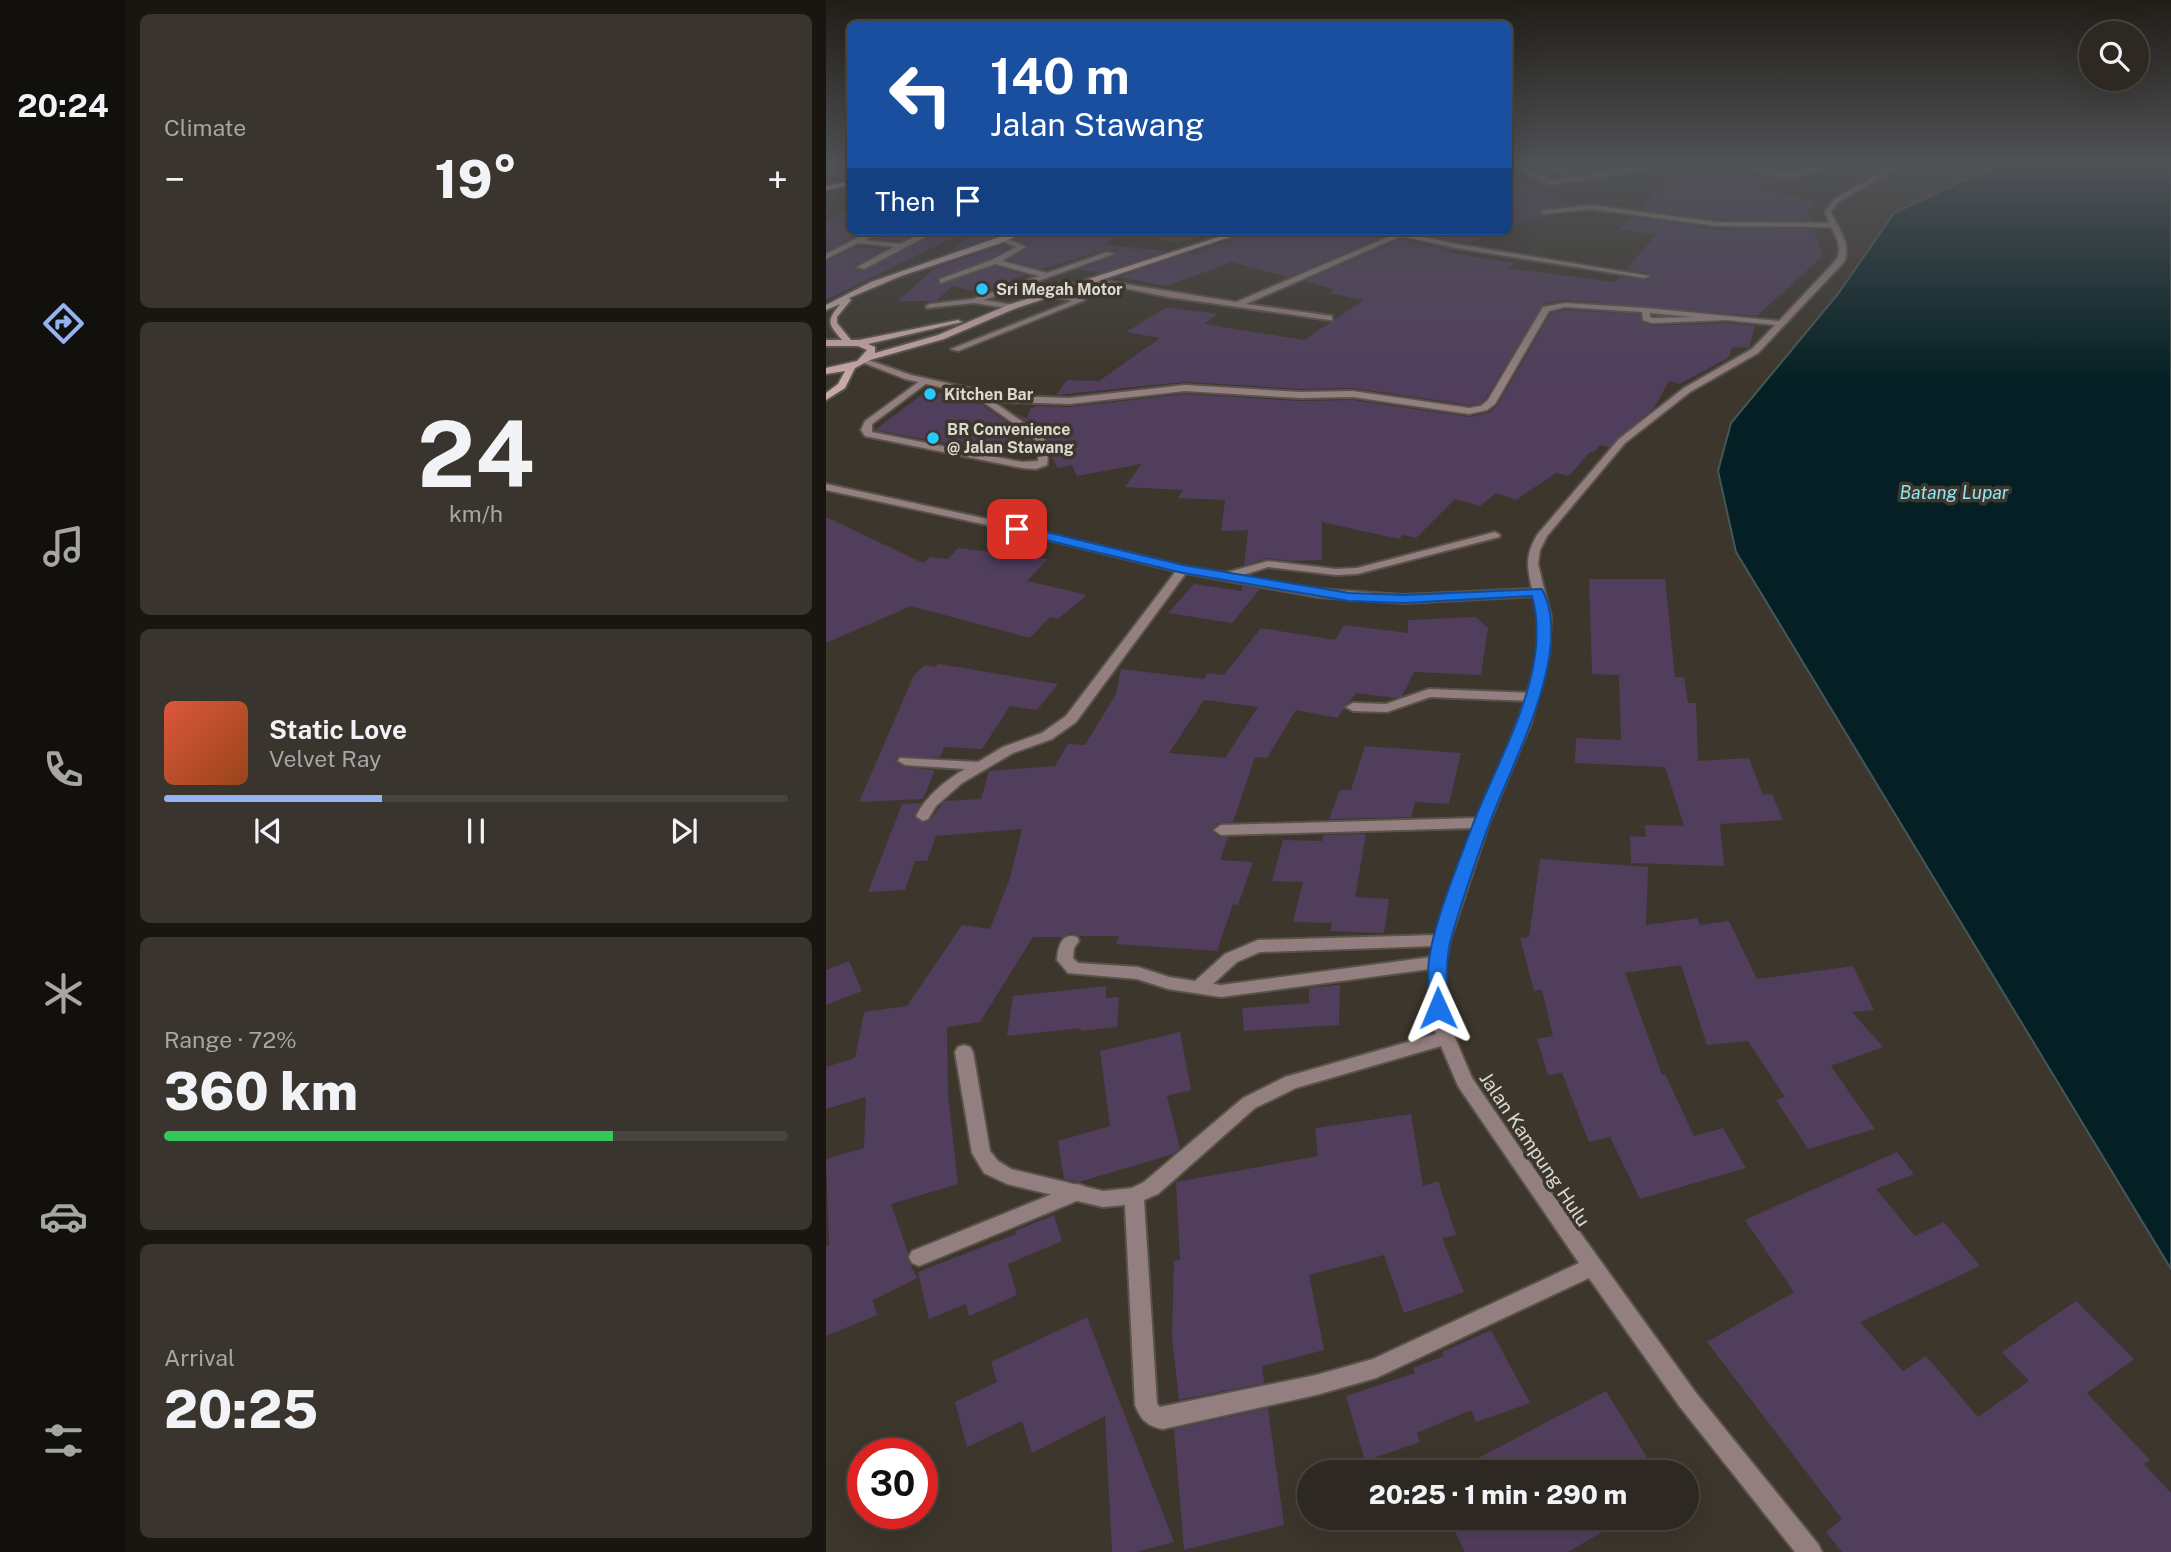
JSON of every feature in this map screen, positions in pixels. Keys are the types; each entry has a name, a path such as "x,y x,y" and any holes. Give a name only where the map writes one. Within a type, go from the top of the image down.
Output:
{"main road":[{"path":"826,308 859,290 1008,237"},
{"path":"826,371 852,366 940,337 1011,307 1225,237"},
{"path":"848,341 833,323 833,317 859,290"},
{"path":"826,343 859,342 980,318"},
{"path":"859,342 872,349 865,360"},
{"path":"826,397 842,386 852,366"}],"street":[{"path":"826,257 864,237"},
{"path":"861,267 920,237"},
{"path":"1236,305 1392,237"},
{"path":"1413,237 1645,276"},
{"name":"Jalan Kampung Hulu","path":"1810,1552 1688,1400 1530,1180 1464,1081 1446,1038 1438,1008 1438,962 1442,940 1482,823 1524,723 1531,697 1545,634 1545,617 1532,564 1538,543 1609,454 1687,390 1755,351 1841,260 1845,248 1839,237"},
{"path":"943,281 995,262 1022,247 1004,239"},
{"path":"856,241 901,247"},
{"path":"930,306 974,301 1110,254"},
{"path":"995,262 1044,275"},
{"path":"1093,281 1329,318"},
{"path":"955,349 1081,300 1053,294"},
{"path":"974,301 1011,307"},
{"path":"865,360 924,381 1004,399 1069,401 1185,388 1301,395 1353,394 1469,411 1484,408 1492,402 1546,309 1565,305 1779,323"},
{"path":"924,381 868,423 868,434 1021,466 1043,463 1044,445 1037,436 978,394"},
{"path":"826,487 1183,569 1318,593 1373,599 1537,592"},
{"path":"998,547 1017,529"},
{"path":"1226,576 1268,564 1336,572 1357,571 1495,535"},
{"path":"923,816 941,791 1008,750 1047,736 1071,719 1183,569"},
{"path":"1353,707 1387,708 1429,693 1531,697"},
{"path":"905,761 982,766"},
{"path":"1221,830 1482,823"},
{"path":"1197,989 1231,958 1258,946 1442,940"},
{"path":"1071,941 1066,947 1065,960 1074,969 1138,973 1197,989 1221,991 1438,962"},
{"path":"964,1052 979,1146 991,1167 1007,1176 1103,1199 1134,1196 1151,1188 1167,1177 1249,1103 1292,1082 1446,1038"},
{"path":"919,1257 1077,1192"},
{"path":"1134,1196 1146,1405 1147,1411 1156,1417 1163,1418 1316,1385 1376,1368 1593,1266"}],"shaded area":[{"path":"1153,237 1197,237 1177,243"}],"water":[{"name":"Batang Lupar","path":"1877,237 2171,237 2171,1269 1736,552 1718,471 1731,423 1838,294"}],"building":[{"path":"826,237 852,237 826,251"},
{"path":"874,237 908,237 900,241"},
{"path":"927,237 954,237 826,300 826,262 858,246 885,249 854,266 856,270 865,271"},
{"path":"968,237 990,237 953,250"},
{"path":"1115,237 1105,245 1166,251 1100,273 1080,269 1115,256 1115,251 1106,250 1042,269 1009,260 1028,248 1015,239"},
{"path":"1238,237 1380,237 1288,277 1232,262 1166,286 1119,277 1189,253 1205,255 1196,252"},
{"path":"1440,237 1484,237 1468,243"},
{"path":"1654,237 1817,237 1823,256 1757,316 1565,300 1543,304 1480,404 1469,405 1353,388 1301,389 1185,382 1056,395 1067,380 1099,381 1160,338 1126,332 1167,307 1217,314 1204,324 1304,340 1364,300 1329,293 1335,290 1304,281 1401,239 1452,250 1446,252 1515,263 1507,268 1615,282 1620,277 1646,280 1652,277 1649,273 1626,270"},
{"path":"1003,245 1010,247 991,258 939,277 938,285 995,267 1025,275 981,293 952,286 936,301 898,301 935,268"},
{"path":"1565,310 1640,314 1642,322 1652,326 1727,323 1755,326 1749,348 1732,347 1729,357 1680,384 1669,381 1654,408 1609,447 1600,445 1594,452 1590,452 1569,476 1556,473 1516,500 1496,493 1480,506 1455,499 1416,538 1403,535 1399,539 1322,522 1322,560 1291,561 1268,558 1244,565 1248,530 1221,531 1225,500 1178,498 1183,490 1125,487 1141,464 1077,476 1072,465 1058,468 1051,456 1051,443 1016,414 1027,418 1030,409 1037,406 1069,407 1185,394 1301,401 1353,400 1470,417 1488,413 1497,406 1551,313"},
{"path":"925,392 952,394 980,403 1034,442 1014,456 875,430"},
{"path":"826,517 923,563 930,557 948,559 958,548 1048,559 1027,581 1087,595 1058,619 1050,617 1030,638 911,606 826,643"},
{"path":"1589,579 1665,579 1675,677 1684,677 1688,703 1696,703 1698,761 1749,758 1763,795 1772,794 1783,820 1720,824 1724,866 1631,863 1630,836 1646,837 1645,825 1684,826 1665,767 1575,763 1576,738 1621,740 1619,675 1592,674"},
{"path":"1194,584 1242,591 1242,586 1260,589 1232,623 1168,613"},
{"path":"1476,617 1488,628 1481,675 1414,672 1402,696 1395,698 1356,693 1337,718 1296,710 1267,758 1255,757 1233,822 1219,823 1211,830 1219,837 1228,837 1220,860 1253,862 1238,905 1233,904 1217,951 1116,944 1119,936 1080,936 1071,933 1063,937 1033,937 980,1022 947,1027 948,1094 958,1184 891,1204 908,1253 907,1258 917,1278 873,1300 877,1315 826,1336 826,1246 829,1245 826,1159 864,1148 866,1097 826,1109 826,1067 855,1058 864,1012 907,1006 962,925 990,929 1010,878 1022,829 936,836 927,861 915,861 905,890 868,892 902,804 921,803 913,817 924,823 930,820 945,801 981,799 989,771 1055,766 1068,744 1085,745 1116,694 1121,669 1204,679 1208,673 1224,675 1261,628 1335,640 1344,625 1408,633 1408,620","holes":["1204,700 1258,707 1225,758 1169,753"]},
{"path":"939,664 1058,684 1037,710 1010,706 982,749 944,747 940,757 898,757 895,762 904,767 935,770 923,799 859,802 914,675 925,665 935,667"},
{"path":"1365,746 1461,753 1449,804 1415,802 1411,817 1329,819 1340,790 1351,790"},
{"path":"1366,834 1355,897 1389,899 1384,933 1330,931 1332,923 1293,922 1303,882 1272,881 1283,840 1322,841 1324,835"},
{"path":"1540,859 1648,867 1646,925 1697,918 1700,925 1729,921 1757,979 1853,966 1874,1010 1852,1012 1883,1047 1831,1066 1875,1129 1808,1149 1776,1100 1785,1097 1748,1041 1707,1045 1681,965 1625,973 1662,1075 1665,1074 1694,1136 1723,1128 1746,1168 1640,1199 1610,1137 1589,1142 1562,1073 1548,1075 1537,1039 1553,1036 1542,990 1534,991 1520,938 1529,937"},
{"path":"849,961 862,991 826,1005 826,970"},
{"path":"1340,985 1339,1025 1244,1031 1242,1008 1309,1003 1309,988"},
{"path":"1106,986 1106,998 1119,997 1117,1027 1007,1036 1013,996"},
{"path":"1180,1032 1191,1090 1167,1096 1180,1148 1173,1154 1079,1182 1064,1179 1058,1141 1110,1126 1100,1051"},
{"path":"1411,1114 1423,1186 1438,1181 1456,1235 1442,1238 1464,1292 1404,1313 1384,1255 1309,1275 1324,1350 1262,1366 1264,1383 1179,1400 1172,1338 1174,1261 1180,1260 1176,1182 1318,1156 1315,1128"},
{"path":"1897,1152 1914,1174 1876,1189 1915,1236 1944,1222 1980,1266 1860,1322 1903,1371 1926,1356 1978,1417 2029,1381 2002,1352 2076,1301 2134,1359 2087,1393 2150,1460 2144,1464 2171,1493 2171,1552 1842,1552 1826,1532 1842,1519 1707,1342 1794,1292 1745,1220"},
{"path":"1054,1215 1062,1241 1008,1264 1017,1295 969,1316 966,1304 929,1319 918,1272 1016,1234 1015,1231"},
{"path":"1087,1317 1174,1542 1136,1552 1112,1552 1105,1416 1032,1453 1022,1421 967,1447 955,1402 997,1382 991,1362"},
{"path":"1491,1330 1530,1403 1476,1422 1471,1410 1417,1433 1420,1442 1365,1460 1346,1396 1415,1373 1413,1368 1444,1356 1442,1352"},
{"path":"1606,1391 1649,1460 1475,1460"},
{"path":"1268,1408 1284,1525 1184,1550 1174,1429"},
{"path":"1454,1530 1606,1530 1568,1552 1465,1552"}],"place":[{"name":"Sri Megah Motor","path":"982,289"},
{"name":"Kitchen Bar","path":"930,394"},
{"name":"BR Convenience @ Jalan Stawang","path":"933,438"}],"route":[{"path":"1017,529 1183,569 1349,597 1404,599 1537,592 1545,617 1543,654 1524,723 1482,823 1442,940 1438,962 1438,1008"}]}
